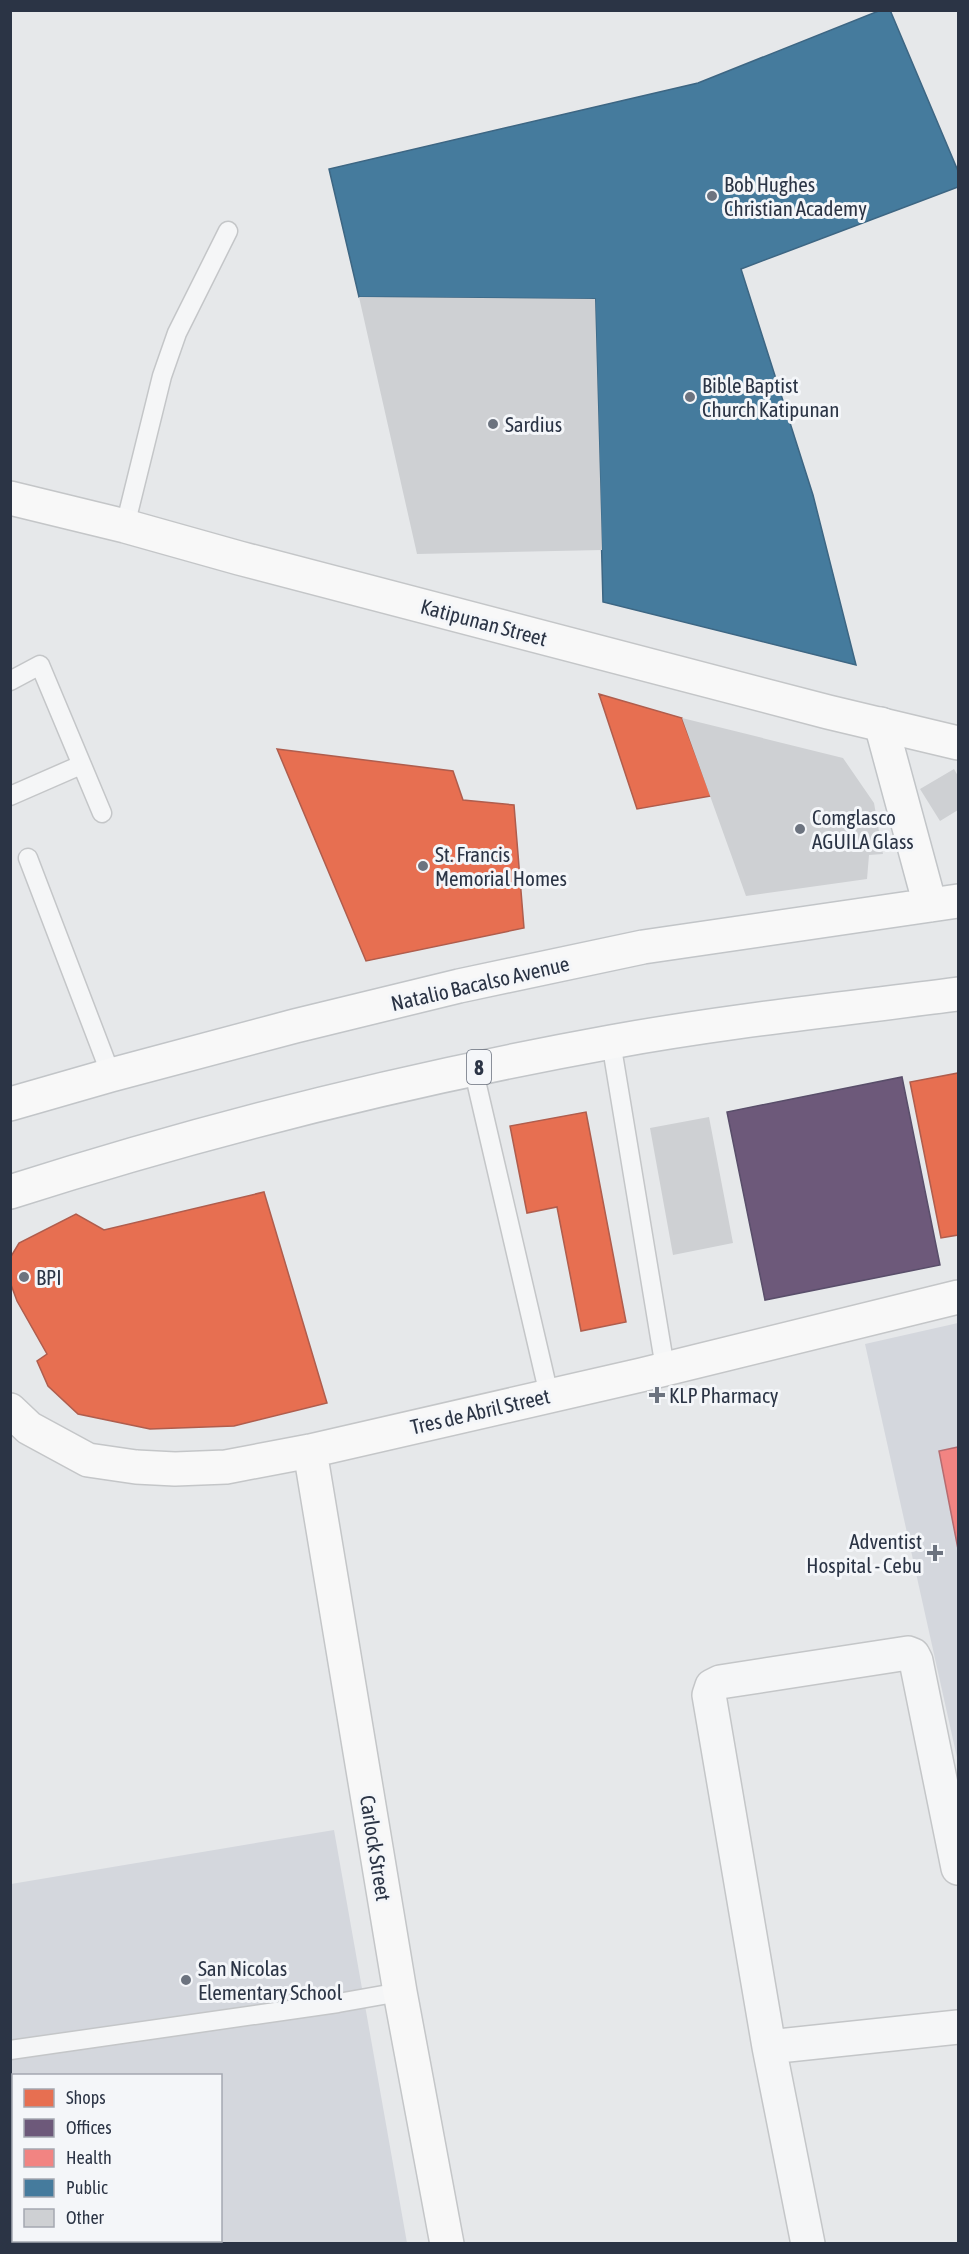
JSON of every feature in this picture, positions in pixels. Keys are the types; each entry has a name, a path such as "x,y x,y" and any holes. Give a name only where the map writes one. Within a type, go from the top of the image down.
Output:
{"main road":[{"name":"Katipunan Street","path":"10,498 958,743"},
{"path":"881,724 944,903"},
{"name":"Natalio Bacalso Avenue","path":"10,1104 295,1026 459,986 643,948 944,903"},
{"name":"8","path":"10,1192 107,1161 322,1104 473,1068 611,1042 958,994"},
{"name":"Tres de Abril Street","path":"10,1410 29,1428 88,1460 136,1467 175,1469 226,1467 310,1451 642,1375 958,1297"},
{"name":"Carlock Street","path":"310,1451 400,1992 447,2244"}],"street":[{"path":"808,2244 769,2047 709,1695 712,1686 720,1682 872,1658 908,1653 913,1655 958,1869"},
{"path":"769,2047 958,2027"}],"lane":[{"path":"125,526 162,376 177,333 228,231"},
{"path":"10,681 40,665 102,813"},
{"path":"10,796 81,765"},
{"path":"27,858 111,1075"},
{"path":"611,1042 664,1368"},
{"path":"473,1068 549,1395"},
{"path":"10,2050 400,1992"}],"shaded area":[{"name":"Adventist Hospital - Cebu","path":"958,1323 958,1762 865,1344"},
{"name":"San Nicolas Elementary School","path":"334,1830 407,2243 11,2244 11,1884"}],"building: Shops":[{"path":"599,694 682,718 711,796 637,809"},
{"name":"St. Francis Memorial Homes","path":"277,749 453,771 463,800 514,805 524,928 366,961"},
{"path":"958,1073 958,1235 941,1238 910,1082"},
{"path":"586,1112 626,1322 581,1331 557,1207 527,1213 510,1126"},
{"path":"264,1192 327,1403 234,1426 150,1429 78,1414 48,1386 37,1361 47,1354 17,1301 10,1282 10,1258 19,1243 76,1214 104,1230"}],"building: Offices":[{"path":"902,1077 940,1265 765,1300 727,1112"}],"building: Health":[{"name":"Adventist Hospital - Cebu","path":"958,1447 958,1549 939,1451"}],"building: Public":[{"name":"Bible Baptist Church Katipunan","path":"881,10 890,10 958,171 958,187 741,269 813,495 856,665 603,602 595,299 359,297 329,169 698,83"}],"building: Other":[{"name":"Sardius","path":"359,297 595,299 602,550 417,554"},
{"name":"Comglasco AGUILA Glass","path":"682,718 843,758 874,803 883,854 869,855 867,879 746,896"},
{"path":"954,769 958,776 958,810 940,821 920,789"},
{"path":"709,1117 733,1243 673,1255 650,1128"}],"place":[{"name":"Bob Hughes Christian Academy","path":"712,196"},
{"name":"Bible Baptist Church Katipunan","path":"690,397"},
{"name":"Sardius","path":"493,424"},
{"name":"Comglasco AGUILA Glass","path":"800,829"},
{"name":"St. Francis Memorial Homes","path":"423,866"},
{"name":"BPI","path":"24,1277"},
{"name":"KLP Pharmacy","path":"657,1395"},
{"name":"Adventist Hospital - Cebu","path":"935,1553"},
{"name":"San Nicolas Elementary School","path":"186,1980"}]}
